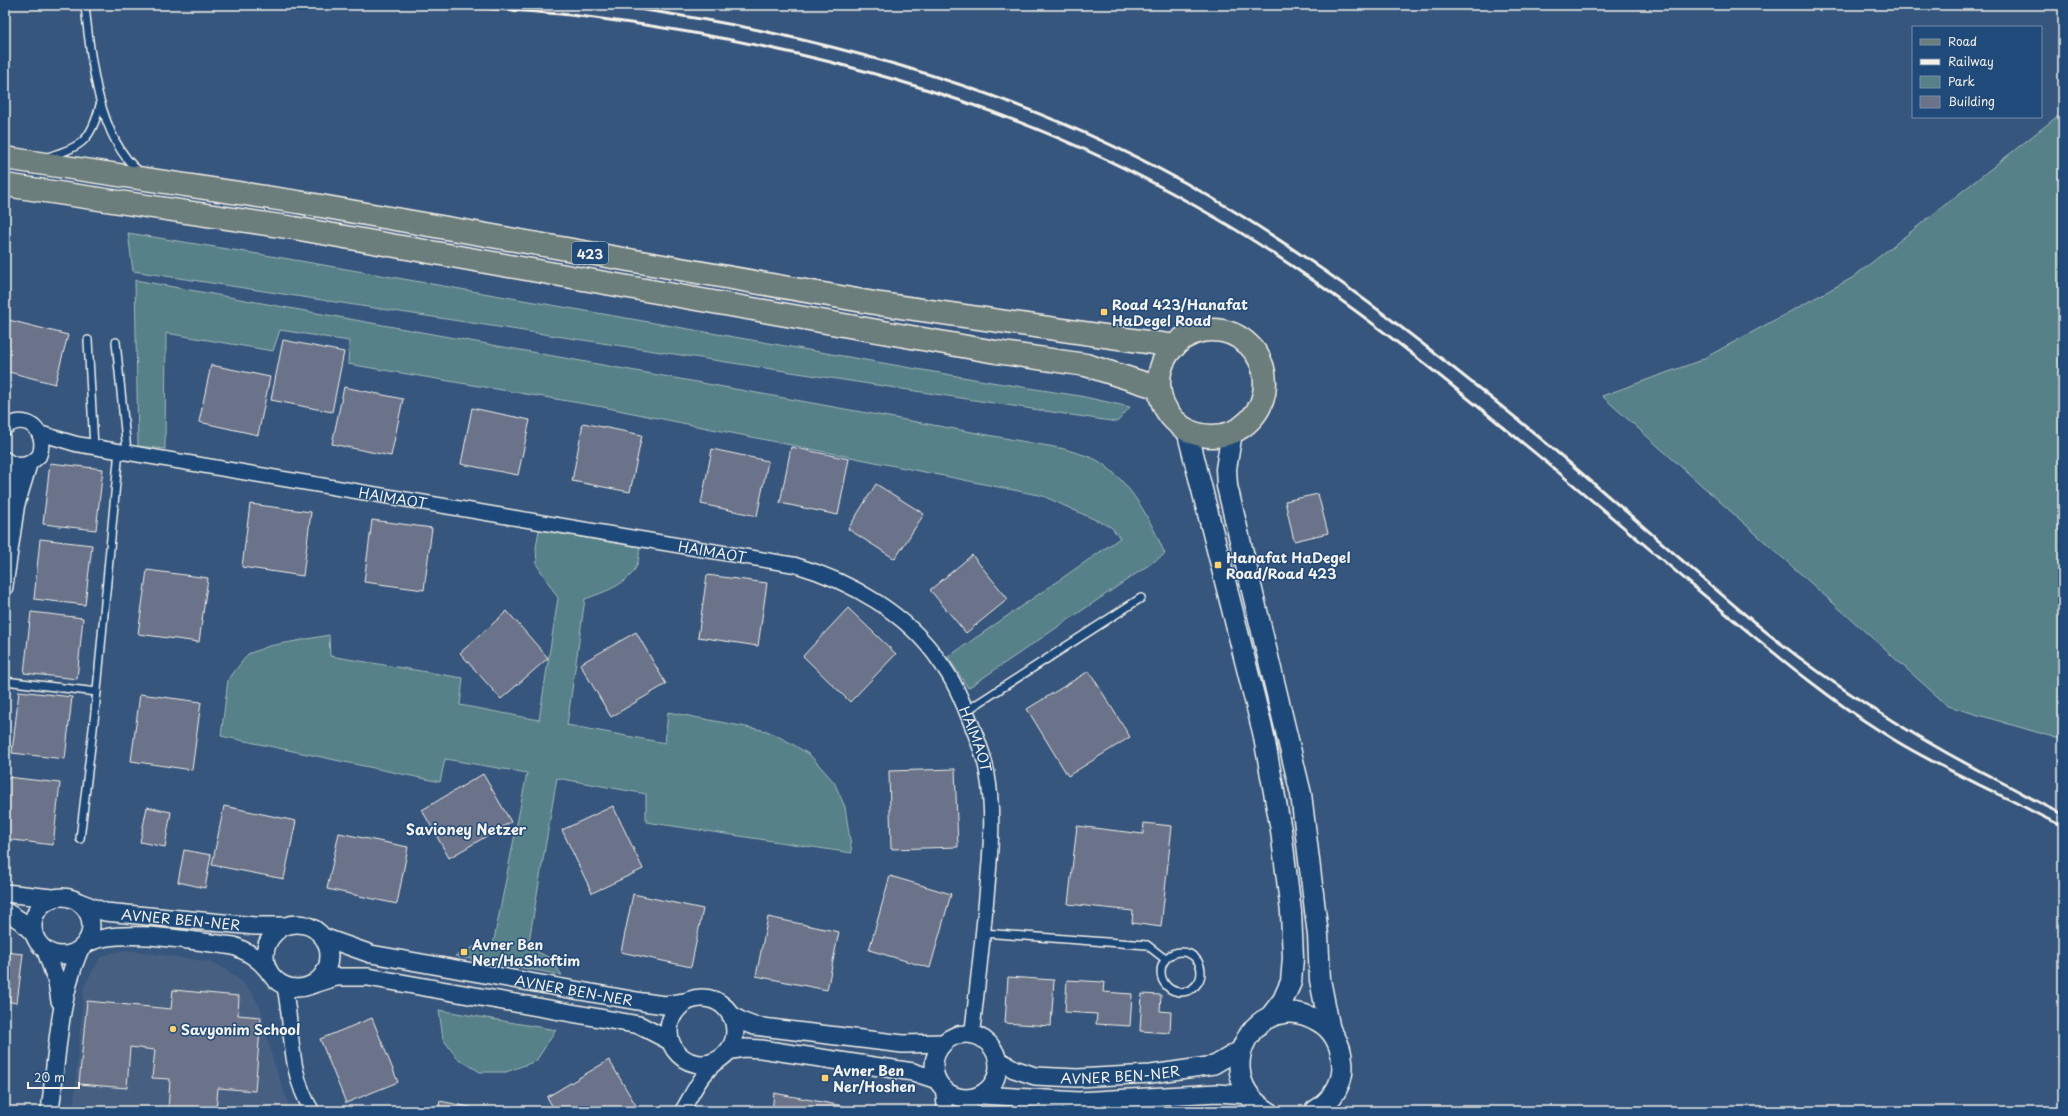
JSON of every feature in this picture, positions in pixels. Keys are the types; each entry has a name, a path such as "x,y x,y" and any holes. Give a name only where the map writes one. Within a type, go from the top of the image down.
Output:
{"main road":[{"name":"423","path":"5,158 298,202 880,304 1175,346"},
{"name":"423","path":"5,185 294,228 989,351 1086,365 1159,388"},
{"path":"1203,331 1225,332 1245,342 1259,358 1265,379 1262,400 1251,419 1232,432 1217,436 1201,435 1187,430 1176,422 1162,401 1159,388 1162,366 1167,356 1175,346 1182,339 1203,331"},
{"path":"1187,430 1263,732 1281,830 1291,912 1293,958 1291,982 1283,1000 1270,1017 1252,1030 1242,1049 1240,1073 1249,1096 1266,1111"},
{"path":"1232,432 1226,469 1227,486 1301,794 1318,935 1320,980 1330,1030"},
{"path":"1270,1017 1280,1014 1302,1014 1322,1023 1330,1030 1337,1041 1343,1066 1341,1078 1336,1090 1323,1108"}],"street":[{"name":"HAIMAOT","path":"6,425 23,422 30,424 39,433 76,444 795,565 819,572 845,583 871,597 920,637 940,661 958,690 979,741 987,772 991,806 989,869 972,1034"},
{"path":"8,462 19,466 30,463 39,456 42,449 42,442 39,433"},
{"name":"HAIMAOT","path":"42,449 76,444"},
{"path":"8,462 17,506"},
{"path":"5,589 17,506 30,463"},
{"path":"5,893 52,898 65,897 79,902 90,917 91,926 68,979 50,1111"},
{"path":"32,933 32,924 36,912 44,902 52,898"},
{"name":"AVNER BEN-NER","path":"79,902 105,912 255,926 284,926"},
{"path":"5,911 21,921 46,952 57,982 61,1024"},
{"path":"306,924 316,929 324,937 328,948 329,958 326,969 320,978 311,985 300,988 284,985 275,979 268,970 265,952 268,941 275,932 284,926 306,924"},
{"name":"AVNER BEN-NER","path":"82,947 95,938 129,934 234,946 249,952 268,970"},
{"name":"AVNER BEN-NER","path":"324,937 371,954 643,1002 665,1005 685,1002"},
{"path":"46,952 62,956 82,947"},
{"name":"AVNER BEN-NER","path":"311,985 336,977 368,978 639,1025 670,1041"},
{"path":"284,985 288,1005 293,1062 299,1087 312,1111"},
{"path":"943,1043 903,1044 754,1026 741,1021 730,1014 717,1002 706,998 696,998 685,1002 677,1009 671,1019 669,1030 670,1041 681,1058 690,1063 700,1065 710,1064 724,1055 745,1048 761,1049 912,1072 940,1085 957,1098 974,1101 990,1089 998,1070 998,1060 995,1050 989,1042 972,1034 956,1035 943,1043 937,1052 934,1061 934,1071 940,1085 945,1111"},
{"path":"682,1111 697,1082 708,1069 724,1055 735,1033 730,1014"},
{"name":"AVNER BEN-NER","path":"998,1060 1014,1069 1035,1076 1077,1078 1151,1074 1214,1065 1242,1049"},
{"name":"AVNER BEN-NER","path":"974,1101 1078,1106 1217,1092 1249,1096"}],"lane":[{"path":"85,5 100,105 118,145 131,164 150,179"},
{"path":"34,162 82,144 95,126 100,105"},
{"path":"88,340 94,447"},
{"path":"80,838 123,451 116,342"},
{"path":"966,711 1141,598"},
{"path":"5,681 97,692"},
{"path":"983,933 1147,946 1165,959"},
{"path":"1183,952 1194,957 1200,968 1201,975 1195,986 1183,992 1170,989 1165,984 1161,971 1165,959 1170,955 1183,952"}],"shaded area":[{"name":"Savyonim School","path":"127,950 213,962 241,981 253,994 261,1009 272,1057 291,1111 73,1111 84,986 100,958 110,953"}],"green space":[{"path":"2063,112 2063,740 1948,706 1602,396 1699,361 1852,278"},
{"path":"128,233 289,259 991,382 1080,396 1130,407 1117,422 133,271"},
{"path":"135,280 1065,449 1088,456 1100,462 1122,481 1139,503 1165,554 968,688 948,657 1120,538 1111,527 1043,496 603,407 348,364 349,341 280,330 273,351 166,333 165,449 138,446"},
{"path":"539,530 640,547 637,565 633,572 622,583 585,599 567,725 665,743 668,712 767,731 810,755 834,782 845,807 852,853 646,822 646,794 557,778 528,947 550,958 562,975 455,956 476,946 493,945 527,773 445,759 440,782 221,736 228,680 248,654 269,646 329,635 330,656 463,678 460,705 539,720 558,598 537,565 536,548"},
{"path":"439,1010 556,1030 536,1061 506,1072 480,1072 457,1058 443,1039"}],"building":[{"path":"5,319 68,335 55,384 5,371"},
{"path":"283,340 344,352 332,412 271,400"},
{"path":"211,365 270,377 258,435 199,422"},
{"path":"344,387 403,399 391,456 332,444"},
{"path":"472,408 530,420 518,475 461,464"},
{"path":"583,423 642,435 630,492 572,481"},
{"path":"791,447 849,459 838,515 780,503"},
{"path":"712,449 768,461 757,516 701,504"},
{"path":"50,463 103,469 96,530 43,524"},
{"path":"876,484 924,514 895,559 848,529"},
{"path":"1318,494 1328,533 1294,541 1285,501"},
{"path":"250,504 311,512 303,576 242,567"},
{"path":"372,520 432,528 424,590 364,582"},
{"path":"40,539 92,545 85,605 34,599"},
{"path":"972,555 1008,599 966,633 930,590"},
{"path":"147,570 208,578 199,642 138,634"},
{"path":"707,575 767,583 758,646 698,637"},
{"path":"848,608 896,654 850,702 803,656"},
{"path":"507,611 548,658 501,699 460,653"},
{"path":"31,612 83,618 77,679 24,673"},
{"path":"636,632 666,684 611,717 580,664"},
{"path":"1089,671 1130,737 1068,776 1027,709"},
{"path":"19,691 72,697 65,759 12,753"},
{"path":"140,694 201,702 192,770 131,761"},
{"path":"955,769 958,847 891,849 889,771"},
{"path":"483,774 511,822 449,858 422,810"},
{"path":"7,777 60,783 53,845 5,839 5,795"},
{"path":"224,806 296,821 284,879 212,865"},
{"path":"613,806 643,869 592,893 562,830"},
{"path":"147,807 171,812 165,847 140,842"},
{"path":"1144,823 1172,826 1161,927 1132,923 1133,911 1068,904 1077,826 1143,834"},
{"path":"339,833 408,847 397,904 327,889"},
{"path":"184,850 211,855 205,888 178,882"},
{"path":"890,876 951,894 930,968 869,950"},
{"path":"633,894 703,909 691,967 621,952"},
{"path":"768,917 839,932 827,990 756,976"},
{"path":"5,952 23,954 17,1003 5,1001"},
{"path":"1008,977 1054,980 1051,1026 1005,1023"},
{"path":"1067,980 1104,982 1103,992 1132,994 1130,1026 1096,1024 1097,1014 1065,1012"},
{"path":"173,990 239,996 238,1015 261,1017 255,1091 218,1088 216,1111 168,1111 170,1079 152,1078 155,1050 130,1047 127,1088 79,1084 87,1001 171,1009"},
{"path":"1142,994 1161,995 1160,1011 1171,1012 1170,1033 1140,1031"},
{"path":"372,1018 398,1082 346,1103 320,1039"},
{"path":"5,1046 10,1047 5,1085"},
{"path":"609,1060 638,1109 635,1111 555,1111 547,1097"},
{"path":"774,1093 838,1105 868,1111 772,1111"},
{"path":"440,1101 488,1111 438,1111"}],"railway":[{"path":"434,5 539,12 602,19 757,45 834,63 909,84 984,109 1057,138 1128,170 1197,207 1279,257 1319,284 1396,341 1535,453 1724,612 1820,689 1860,718 1926,758 2063,826"},
{"path":"613,5 707,20 763,31 878,59 935,77 992,96 1047,117 1102,141 1207,195 1288,246 1366,300 1404,329 1546,443 1754,622 1843,689 1938,748 2063,814"}],"place":[{"name":"Road 423/Hanafat HaDegel Road","path":"1104,312"},
{"name":"Hanafat HaDegel Road/Road 423","path":"1218,565"},
{"name":"Avner Ben Ner/HaShoftim","path":"464,952"},
{"name":"Savyonim School","path":"173,1029"},
{"name":"Avner Ben Ner/Hoshen","path":"825,1078"}],"district":[{"name":"Savioney Netzer","path":"466,828"}]}
